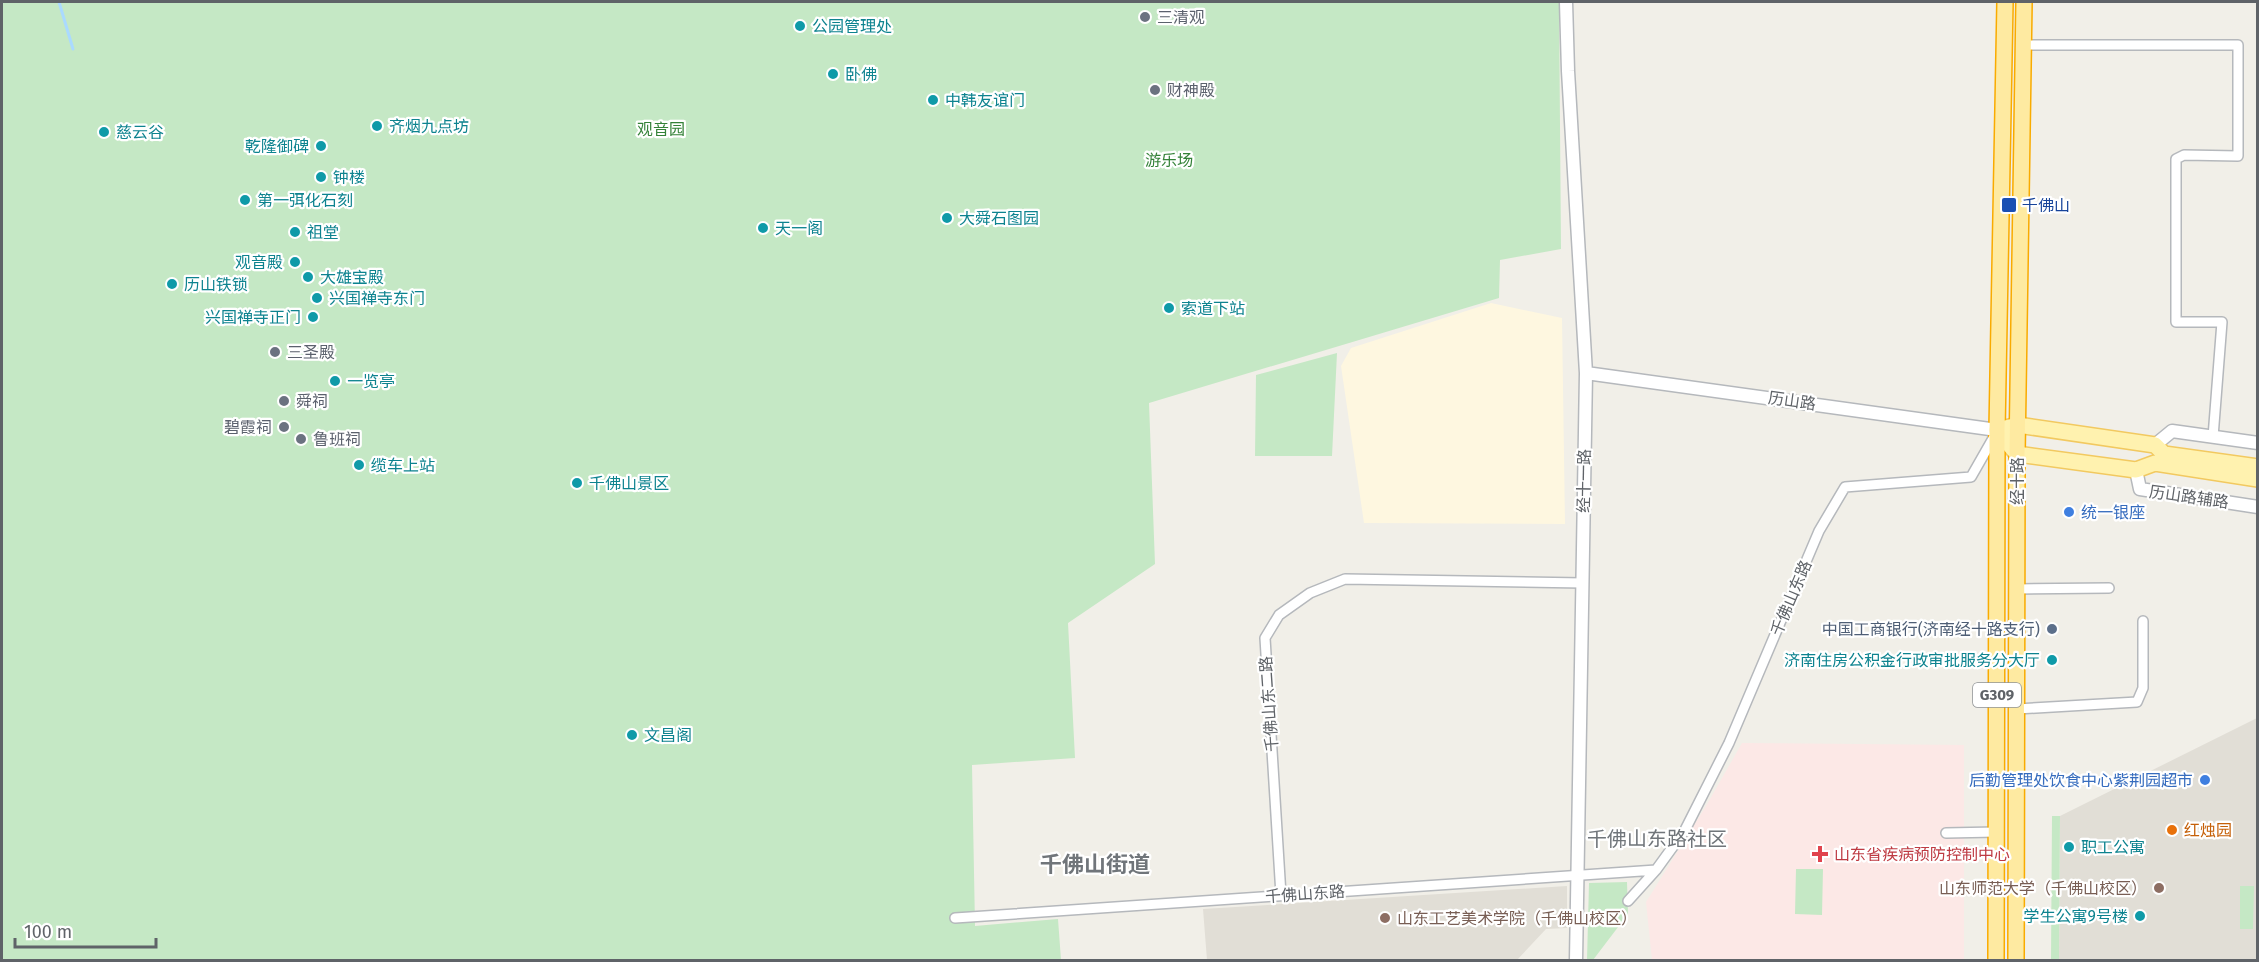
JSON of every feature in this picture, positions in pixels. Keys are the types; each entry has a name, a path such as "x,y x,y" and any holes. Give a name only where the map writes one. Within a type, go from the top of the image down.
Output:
{"highway":[{"name":"经十路","path":"1996,960 1997,430 2005,2"},
{"name":"经十路","path":"2016,960 2017,454 2024,2"}],"main road":[{"name":"历山路","path":"1997,430 2018,425 2155,445 2164,453 2258,467"},
{"path":"1997,430 2017,454 2136,470 2155,463 2258,479"}],"street":[{"name":"经十一路","path":"1566,2 1586,373 1576,960"},
{"path":"2023,45 2238,45 2238,156 2184,155 2176,159 2176,322 2222,322 2213,437"},
{"name":"历山路","path":"1586,373 1997,430"},
{"name":"千佛山东路","path":"1628,901 1656,870 1685,830 1729,743 1819,531 1845,487 1971,477 1997,430"},
{"path":"2155,445 2172,431 2258,443"},
{"name":"历山路辅路","path":"2136,470 2140,489 2258,507"},
{"name":"千佛山东二路","path":"1281,895 1265,638 1279,615 1310,593 1345,579 1583,583"},
{"path":"2017,589 2109,588"},
{"path":"2017,709 2138,702 2143,688 2143,621"},
{"path":"1946,833 1996,832"},
{"name":"千佛山东路","path":"955,918 1656,870"}],"shaded area":[{"path":"1491,303 1562,318 1565,524 1364,523 1341,366 1351,348"},
{"name":"山东师范大学（千佛山校区）","path":"2257,718 2257,960 2059,960 2060,816"},
{"name":"山东省疾病预防控制中心","path":"1742,743 1964,745 1964,960 1652,960 1646,902"},
{"name":"山东工艺美术学院（千佛山校区）","path":"1567,886 1567,928 1546,929 1517,960 1207,960 1203,909"}],"green space":[{"name":"千佛山景区","path":"2,2 1559,2 1561,249 1500,260 1499,298 1149,403 1155,564 1068,623 1075,758 972,765 975,926 1058,919 1061,960 2,960"},
{"path":"1337,353 1332,456 1255,456 1256,375"},
{"path":"2052,816 2060,816 2059,960 2051,960"},
{"path":"1796,869 1823,869 1822,915 1795,914"},
{"path":"1627,882 1628,914 1593,960 1587,960 1589,883"},
{"path":"2240,886 2254,886 2253,929 2240,929"}],"waterway":[{"path":"59,2 73,49"}],"place":[{"name":"三清观","path":"1145,17"},
{"name":"公园管理处","path":"800,26"},
{"name":"卧佛","path":"833,74"},
{"name":"财神殿","path":"1155,90"},
{"name":"中韩友谊门","path":"933,100"},
{"name":"齐烟九点坊","path":"377,126"},
{"name":"慈云谷","path":"104,132"},
{"name":"乾隆御碑","path":"321,146"},
{"name":"钟楼","path":"321,177"},
{"name":"第一弭化石刻","path":"245,200"},
{"name":"千佛山","path":"2009,205"},
{"name":"大舜石图园","path":"947,218"},
{"name":"天一阁","path":"763,228"},
{"name":"祖堂","path":"295,232"},
{"name":"观音殿","path":"295,262"},
{"name":"大雄宝殿","path":"308,277"},
{"name":"历山铁锁","path":"172,284"},
{"name":"兴国禅寺东门","path":"317,298"},
{"name":"索道下站","path":"1169,308"},
{"name":"兴国禅寺正门","path":"313,317"},
{"name":"三圣殿","path":"275,352"},
{"name":"一览亭","path":"335,381"},
{"name":"舜祠","path":"284,401"},
{"name":"碧霞祠","path":"284,427"},
{"name":"鲁班祠","path":"301,439"},
{"name":"缆车上站","path":"359,465"},
{"name":"千佛山景区","path":"577,483"},
{"name":"统一银座","path":"2069,512"},
{"name":"中国工商银行(济南经十路支行)","path":"2052,629"},
{"name":"济南住房公积金行政审批服务分大厅","path":"2052,660"},
{"name":"文昌阁","path":"632,735"},
{"name":"后勤管理处饮食中心紫荆园超市","path":"2205,780"},
{"name":"红烛园","path":"2172,830"},
{"name":"职工公寓","path":"2069,847"},
{"name":"山东省疾病预防控制中心","path":"1820,854"},
{"name":"山东师范大学（千佛山校区）","path":"2159,888"},
{"name":"学生公寓9号楼","path":"2140,916"},
{"name":"山东工艺美术学院（千佛山校区）","path":"1385,918"}],"district":[{"name":"千佛山东路社区","path":"1657,839"},
{"name":"千佛山街道","path":"1095,864"}],"park label":[{"name":"观音园","path":"661,129"},
{"name":"游乐场","path":"1169,160"}]}
